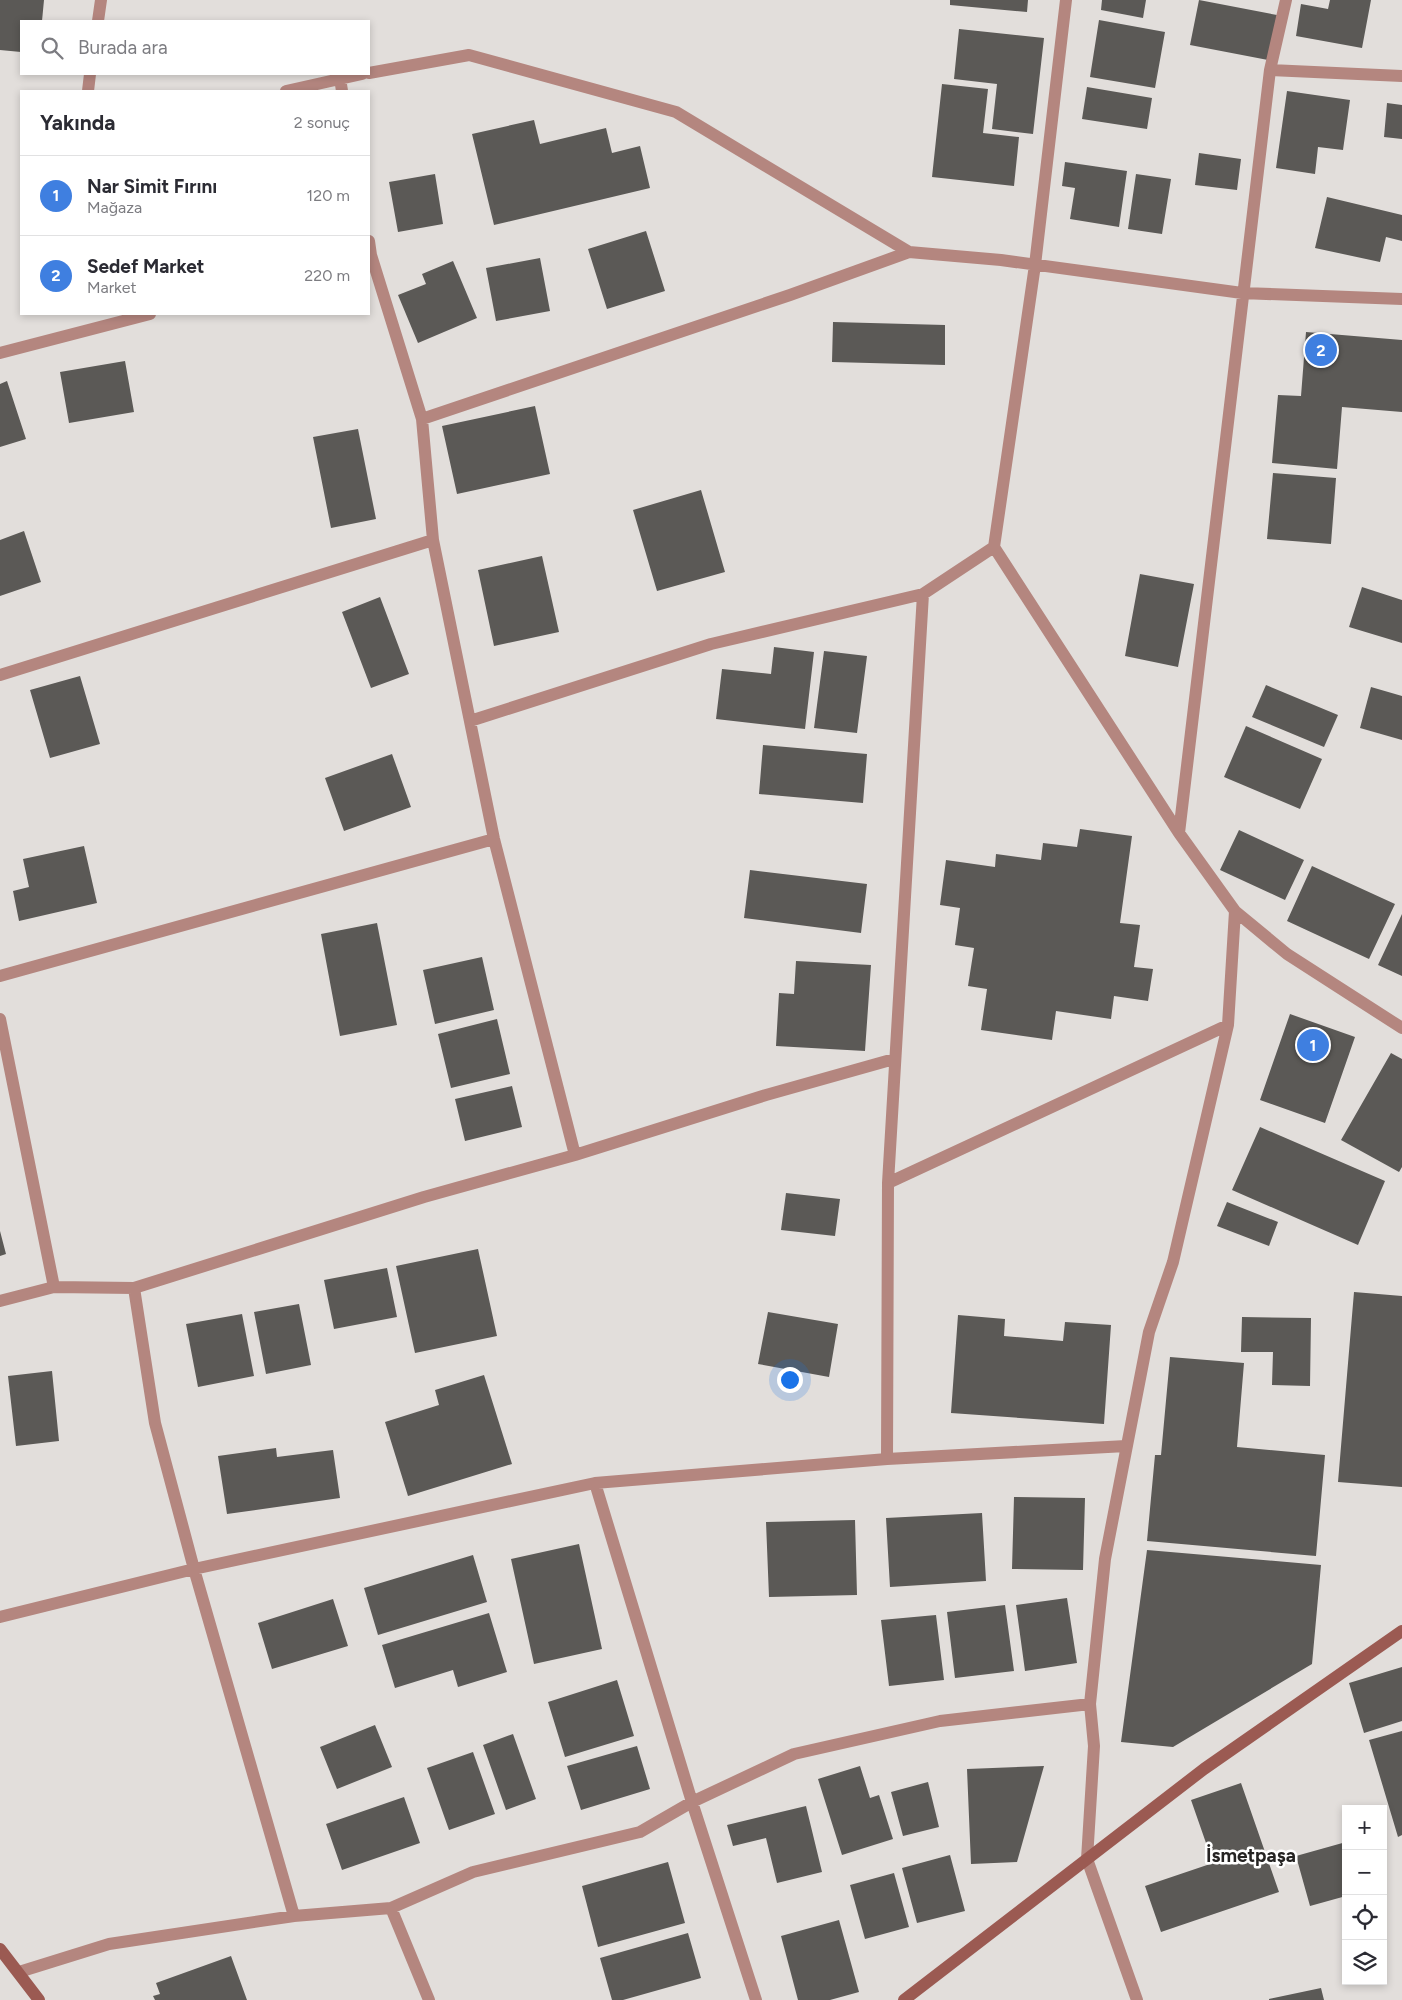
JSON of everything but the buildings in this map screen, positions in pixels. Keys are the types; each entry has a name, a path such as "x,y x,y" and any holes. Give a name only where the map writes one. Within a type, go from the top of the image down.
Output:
{"street":[{"path":"98,20 101,0"},
{"path":"1066,0 1035,265 994,547 1179,833 1235,911 1287,954 1402,1028"},
{"path":"1179,833 1270,70 1286,0"},
{"path":"370,73 469,55 676,112 909,252 1035,265 1242,293 1402,299"},
{"path":"1270,70 1402,76"},
{"path":"88,90 90,75"},
{"path":"290,90 356,75"},
{"path":"340,78 342,90"},
{"path":"422,419 781,299 909,252"},
{"path":"370,256 422,419 433,540 494,839 575,1155"},
{"path":"0,353 146,315"},
{"path":"0,675 433,540"},
{"path":"470,721 711,644 923,594 994,547"},
{"path":"887,1459 888,1183 923,594"},
{"path":"0,976 494,839"},
{"path":"1137,2000 1088,1859 1094,1746 1090,1704 1106,1559 1149,1332 1173,1262 1228,1026 1235,911"},
{"path":"0,1019 54,1287"},
{"path":"888,1183 1228,1026"},
{"path":"0,1301 54,1287 134,1288 424,1197 575,1155 766,1095 894,1059"},
{"path":"134,1288 155,1423 194,1569 294,1916"},
{"path":"0,1617 194,1569 595,1483 887,1459 1126,1446"},
{"path":"595,1483 692,1802 756,2000"},
{"path":"904,2000 1204,1769 1402,1631"},
{"path":"19,1972 109,1944 294,1916 391,1908 473,1872 640,1832 692,1802 794,1754 940,1721 1090,1704"},
{"path":"391,1908 429,2000"},
{"path":"0,1949 39,2000"}],"place":[{"name":"Sedef Market","path":"1321,350"},
{"name":"Nar Simit Fırını","path":"1313,1045"}],"district":[{"name":"İsmetpaşa","path":"1251,1855"}]}
